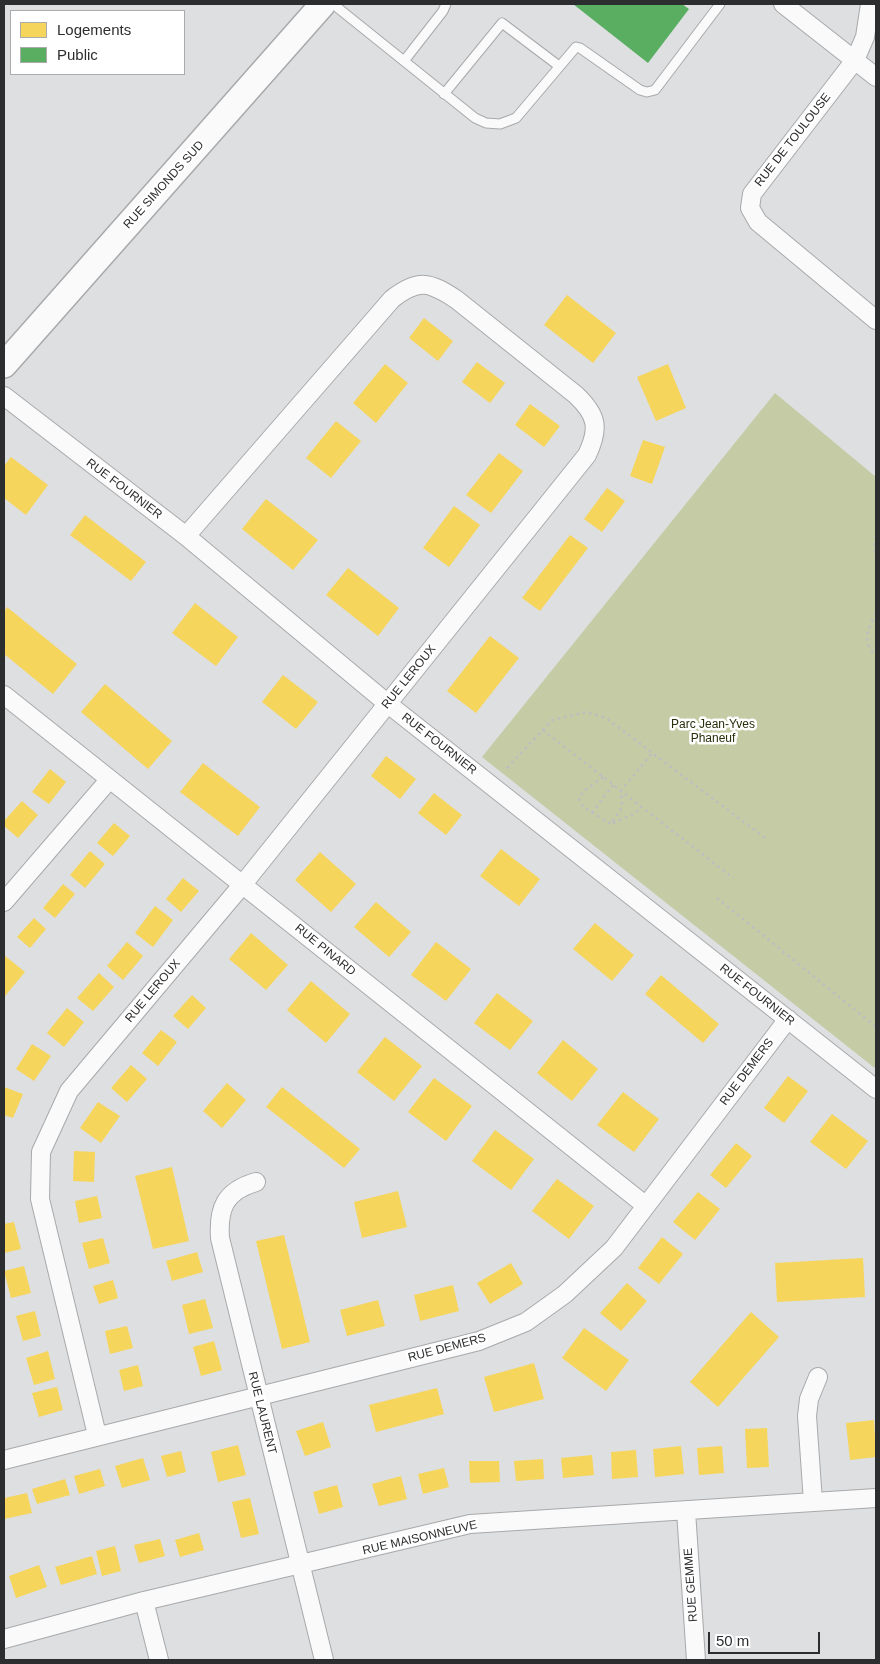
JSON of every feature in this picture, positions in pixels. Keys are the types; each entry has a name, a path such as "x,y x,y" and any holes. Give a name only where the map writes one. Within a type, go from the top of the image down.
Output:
{"street":[{"name":"RUE SIMONDS SUD","path":"4,365 323,4"},
{"path":"783,4 876,77"},
{"name":"RUE DE TOULOUSE","path":"870,4 865,36 855,60 752,194 750,208 758,222 876,320"},
{"name":"RUE LEROUX","path":"97,1435 40,1199 41,1152 69,1091 243,884 587,455 594,440 595,425 589,407 576,395 457,300 437,287 423,284 406,288 392,299 186,536"},
{"name":"RUE FOURNIER","path":"4,396 186,536 388,704 876,1089"},
{"name":"RUE PINARD","path":"4,695 108,780 243,884 645,1206"},
{"path":"4,902 108,780"},
{"name":"RUE DEMERS","path":"4,1460 97,1435 479,1341 526,1322 566,1294 614,1248 788,1019"},
{"name":"RUE LAURENT","path":"256,1182 246,1185 229,1196 222,1208 219,1221 220,1238 324,1660"},
{"path":"813,1502 808,1416 809,1399 818,1377"},
{"name":"RUE MAISONNEUVE","path":"4,1639 144,1601 470,1524 876,1498"},
{"name":"RUE GEMME","path":"686,1511 696,1660"},
{"path":"144,1601 159,1660"}],"lane":[{"path":"333,4 475,118 486,123 500,124 516,118 576,47 640,90 647,92 655,90 720,4"},
{"path":"404,62 443,12 446,4"},
{"path":"444,94 502,23 559,66"}],"path":[{"path":"876,537 874,542 876,556"},
{"path":"876,614 866,635 867,644 876,655"},
{"path":"508,768 552,720 586,712 606,718 765,838"},
{"path":"542,730 733,878"},
{"path":"611,824 622,807 622,791 652,753"},
{"path":"603,777 584,791 579,799 583,807 611,824"},
{"path":"592,813 613,785"},
{"path":"611,824 636,813 640,806"},
{"path":"717,898 876,1027"}],"green space":[{"name":"Parc Jean-Yves Phaneuf","path":"775,393 876,477 876,1069 482,757"}],"building: Logements":[{"path":"567,295 616,333 593,363 544,325"},
{"path":"424,318 453,341 438,361 409,338"},
{"path":"477,362 505,383 490,403 462,382"},
{"path":"385,364 408,383 376,423 353,403"},
{"path":"668,364 686,408 656,421 637,377"},
{"path":"530,404 560,426 544,447 515,425"},
{"path":"336,421 361,441 331,478 306,458"},
{"path":"643,440 665,447 652,484 630,476"},
{"path":"499,453 523,471 491,513 466,495"},
{"path":"11,457 48,485 26,515 4,498 4,466"},
{"path":"607,488 625,501 602,532 584,519"},
{"path":"266,499 318,540 293,570 242,529"},
{"path":"454,506 480,525 449,567 423,548"},
{"path":"85,515 146,562 131,581 70,535"},
{"path":"570,535 588,548 540,611 522,598"},
{"path":"348,568 399,608 378,636 326,595"},
{"path":"195,603 238,637 216,666 172,633"},
{"path":"7,607 77,664 53,694 4,654 4,612"},
{"path":"490,636 519,658 476,713 447,691"},
{"path":"283,675 318,702 296,729 262,702"},
{"path":"105,684 172,741 148,769 81,712"},
{"path":"386,756 416,779 400,799 371,776"},
{"path":"203,763 260,807 238,836 180,792"},
{"path":"50,769 66,782 49,804 32,792"},
{"path":"434,793 462,815 446,835 418,813"},
{"path":"22,801 38,815 18,838 4,826 4,821"},
{"path":"114,823 130,836 113,856 97,843"},
{"path":"501,849 540,879 519,906 480,876"},
{"path":"90,851 105,864 85,888 70,875"},
{"path":"320,852 356,884 331,912 295,880"},
{"path":"183,878 199,891 181,912 166,899"},
{"path":"63,884 75,894 55,918 43,908"},
{"path":"376,902 411,932 389,957 354,927"},
{"path":"155,906 173,920 153,947 135,933"},
{"path":"34,918 46,929 30,948 17,937"},
{"path":"595,923 634,955 612,981 573,949"},
{"path":"251,933 288,965 266,990 229,959"},
{"path":"127,942 143,956 123,980 107,966"},
{"path":"436,942 471,969 446,1001 411,975"},
{"path":"4,955 25,972 5,996 4,995"},
{"path":"99,973 114,987 93,1011 77,998"},
{"path":"661,975 719,1024 703,1043 645,994"},
{"path":"311,981 350,1014 326,1043 287,1010"},
{"path":"497,993 533,1021 510,1050 474,1023"},
{"path":"192,995 206,1008 188,1029 173,1016"},
{"path":"67,1008 84,1022 64,1047 47,1033"},
{"path":"161,1030 177,1042 158,1066 142,1053"},
{"path":"385,1037 422,1066 394,1101 357,1072"},
{"path":"563,1040 598,1069 572,1101 537,1073"},
{"path":"32,1044 51,1056 34,1081 16,1069"},
{"path":"131,1065 147,1079 127,1102 111,1088"},
{"path":"788,1076 808,1091 784,1123 764,1108"},
{"path":"434,1078 472,1106 446,1141 408,1112"},
{"path":"227,1083 246,1100 222,1128 203,1111"},
{"path":"4,1087 23,1094 13,1118 4,1115"},
{"path":"282,1087 360,1149 344,1168 266,1107"},
{"path":"623,1092 659,1119 634,1152 597,1125"},
{"path":"98,1102 120,1116 101,1143 80,1128"},
{"path":"832,1114 868,1141 846,1169 810,1142"},
{"path":"495,1130 534,1159 511,1190 472,1161"},
{"path":"736,1143 752,1156 726,1188 710,1175"},
{"path":"74,1151 95,1152 94,1182 73,1181"},
{"path":"172,1167 189,1241 153,1249 135,1176"},
{"path":"557,1179 594,1206 569,1239 532,1211"},
{"path":"398,1191 407,1227 362,1238 354,1202"},
{"path":"698,1192 720,1209 695,1240 673,1222"},
{"path":"97,1196 102,1218 79,1223 75,1201"},
{"path":"14,1222 21,1249 4,1253 4,1224"},
{"path":"284,1235 310,1342 282,1349 256,1241"},
{"path":"662,1237 683,1254 659,1284 638,1268"},
{"path":"103,1238 110,1263 89,1269 82,1243"},
{"path":"197,1252 203,1272 172,1281 166,1261"},
{"path":"863,1258 865,1297 777,1302 775,1263"},
{"path":"511,1263 523,1284 490,1304 477,1283"},
{"path":"24,1266 31,1293 11,1298 4,1271"},
{"path":"113,1280 118,1298 99,1304 93,1286"},
{"path":"627,1283 647,1301 621,1331 600,1313"},
{"path":"453,1285 459,1311 420,1321 414,1295"},
{"path":"205,1299 213,1328 189,1334 182,1305"},
{"path":"378,1300 385,1326 347,1336 340,1310"},
{"path":"35,1311 41,1336 23,1341 16,1316"},
{"path":"751,1312 779,1337 718,1407 690,1382"},
{"path":"127,1326 133,1348 110,1354 105,1331"},
{"path":"584,1328 629,1360 606,1391 562,1358"},
{"path":"214,1341 222,1370 201,1376 193,1347"},
{"path":"48,1351 55,1379 34,1385 26,1358"},
{"path":"534,1363 544,1399 494,1412 484,1377"},
{"path":"138,1365 143,1386 124,1391 119,1370"},
{"path":"57,1387 63,1410 39,1417 32,1393"},
{"path":"437,1388 444,1414 376,1432 369,1405"},
{"path":"874,1420 876,1457 850,1460 846,1423"},
{"path":"323,1422 331,1447 305,1456 296,1431"},
{"path":"767,1428 769,1467 747,1468 745,1429"},
{"path":"238,1445 246,1475 218,1482 211,1452"},
{"path":"681,1446 684,1474 655,1477 653,1449"},
{"path":"722,1446 724,1473 699,1475 697,1448"},
{"path":"636,1450 638,1477 612,1479 611,1452"},
{"path":"181,1451 186,1472 167,1477 161,1456"},
{"path":"592,1455 594,1475 563,1478 561,1458"},
{"path":"143,1458 150,1480 122,1488 115,1466"},
{"path":"543,1459 544,1479 516,1481 514,1461"},
{"path":"469,1461 499,1461 500,1482 470,1483"},
{"path":"444,1468 449,1487 423,1494 418,1474"},
{"path":"100,1469 105,1486 79,1494 74,1476"},
{"path":"401,1476 407,1499 379,1506 372,1484"},
{"path":"65,1479 70,1495 37,1504 32,1489"},
{"path":"337,1485 343,1507 319,1514 313,1492"},
{"path":"27,1493 32,1513 4,1519 4,1498"},
{"path":"250,1498 259,1534 241,1538 232,1502"},
{"path":"199,1533 204,1550 180,1557 175,1540"},
{"path":"160,1539 165,1556 139,1563 134,1545"},
{"path":"115,1546 121,1571 102,1576 96,1551"},
{"path":"92,1556 97,1574 61,1585 55,1567"},
{"path":"39,1565 47,1587 16,1598 9,1576"}],"building: Public":[{"path":"573,4 682,4 689,9 648,63"}]}
